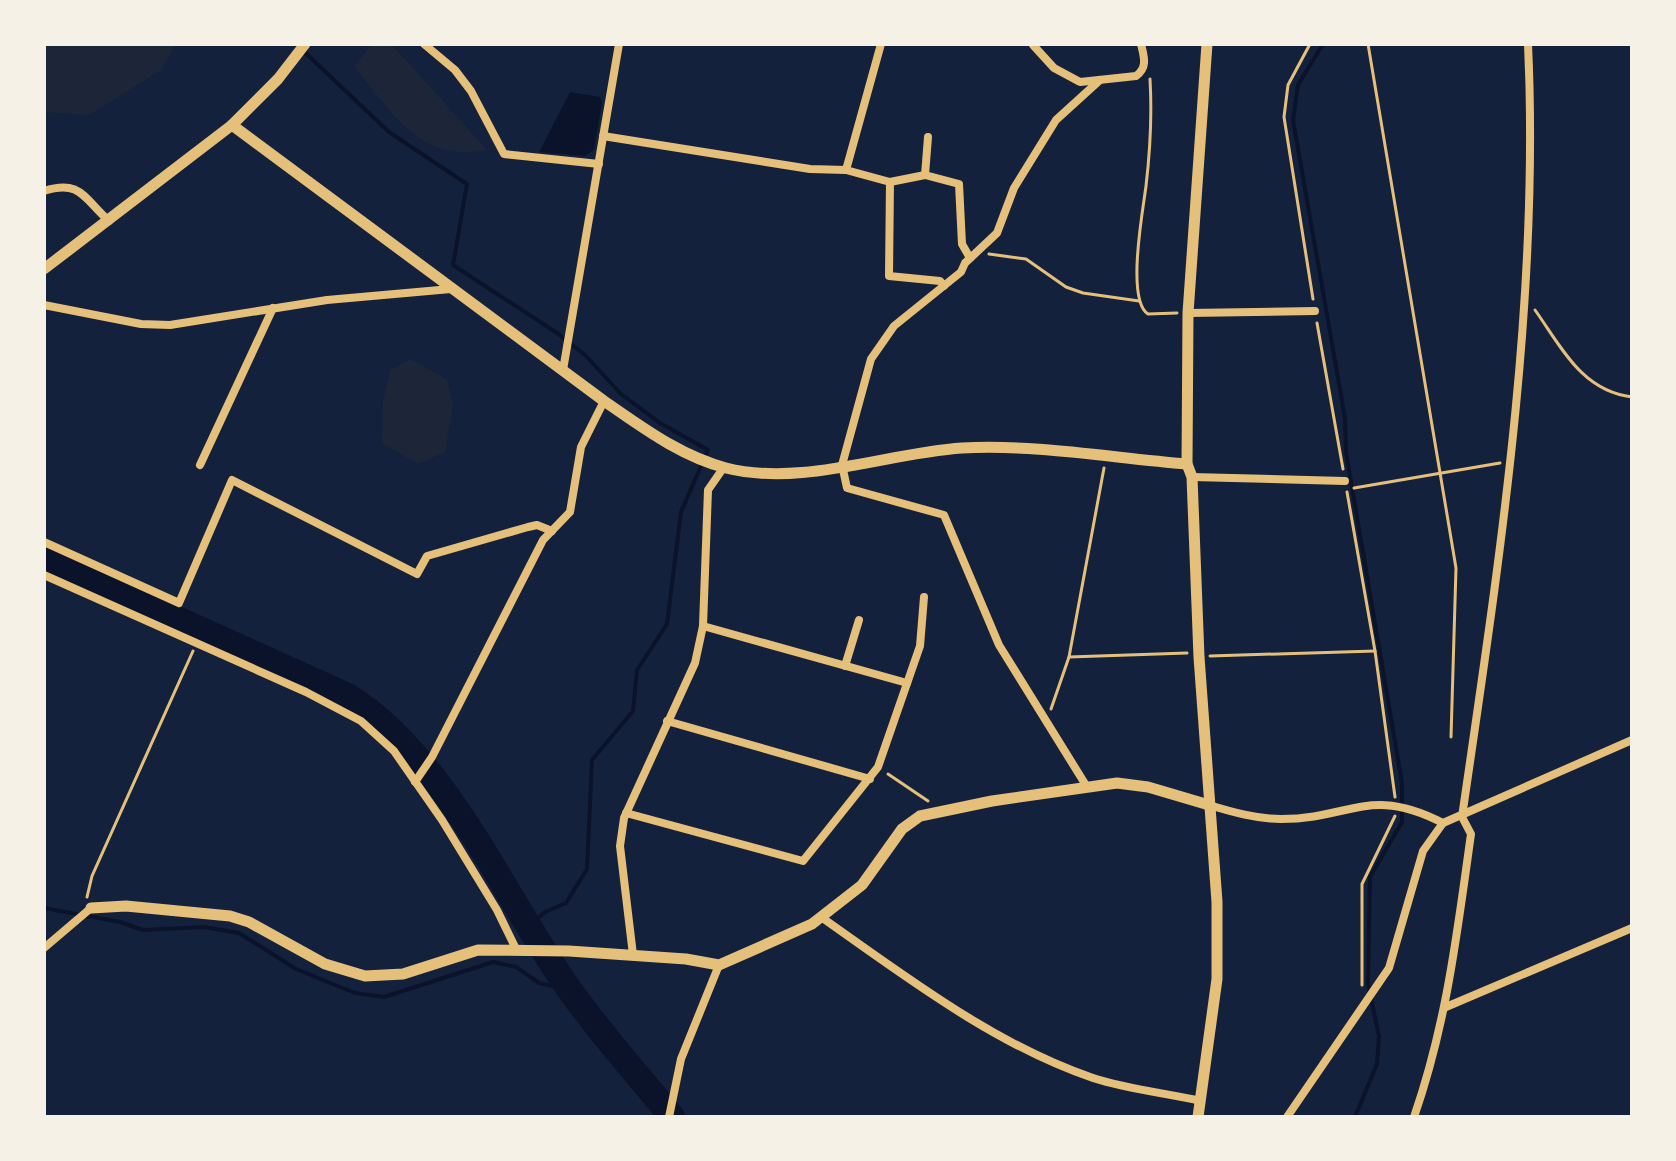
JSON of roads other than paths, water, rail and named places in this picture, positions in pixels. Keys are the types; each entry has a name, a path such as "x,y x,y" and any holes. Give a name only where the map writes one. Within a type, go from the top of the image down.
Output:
{"street":[{"path":"44,269 110,222 232,125 278,79 305,44"},
{"path":"424,44 455,70 471,91 504,154 599,164"},
{"path":"563,370 619,44"},
{"path":"846,170 881,44"},
{"path":"1033,45 1054,68 1080,82 1136,76 1144,65 1141,44"},
{"path":"1198,1117 1217,979 1217,902 1199,655 1192,477 1187,464 1188,313 1207,44"},
{"path":"1414,1117 1437,1050 1446,1007 1471,834 1462,817 1508,461 1524,301 1532,139 1528,44"},
{"path":"1087,787 999,645 944,515 847,488 842,465 871,359 894,326 944,286 997,233 1014,188 1056,120 1100,80"},
{"path":"232,125 604,401 658,438 724,467 781,471 965,448 1049,451 1187,464"},
{"path":"603,136 810,169 846,170 890,182 925,175 959,184 962,244 970,258"},
{"path":"925,175 928,137"},
{"path":"890,182 889,276 940,281 944,286"},
{"path":"44,191 68,185 78,189 110,222"},
{"path":"44,305 141,324 170,325 273,308 451,289"},
{"path":"200,465 273,308"},
{"path":"1188,313 1315,311"},
{"path":"415,782 432,757 543,540 570,512 581,447 604,401"},
{"path":"633,955 620,846 626,813 695,663 703,626 708,490 724,467"},
{"path":"1192,477 1346,485"},
{"path":"44,542 179,603 232,480 417,574 427,556 537,525 552,531"},
{"path":"44,575 306,692 361,721 394,751 497,910 516,949"},
{"path":"626,813 803,861 878,767 920,646 924,597"},
{"path":"845,666 859,620"},
{"path":"703,626 907,683"},
{"path":"667,721 870,779"},
{"path":"1287,1117 1389,968 1423,851 1443,823 1632,740"},
{"path":"44,948 91,908 126,906 230,916 249,922 325,964 365,976 403,974 478,950 633,955 719,965 765,948 821,917 862,885 902,829 920,816 935,812 1117,783 1148,787 1237,814 1281,819 1372,803 1397,804 1443,823"},
{"path":"821,917 892,967 1045,1059 1095,1079 1201,1101"},
{"path":"1446,1007 1632,928"},
{"path":"669,1117 681,1059 719,965"}],"waterway":[{"path":"296,44 389,132 467,184 453,265 557,333 585,355 621,394 660,423 708,450 681,512 667,624 637,670 633,711 592,760 587,869 566,903 545,912 529,926"},
{"path":"1323,44 1298,85 1293,120 1345,418 1346,452 1402,783 1402,822 1370,877 1368,984 1379,1036 1377,1064 1355,1117"},
{"path":"44,559 348,696 383,723 415,755 444,791 569,989 672,1117"},
{"path":"44,908 120,922 143,930 204,927 239,933 296,969 355,993 384,997 493,962 516,967 539,983 570,990"}]}
